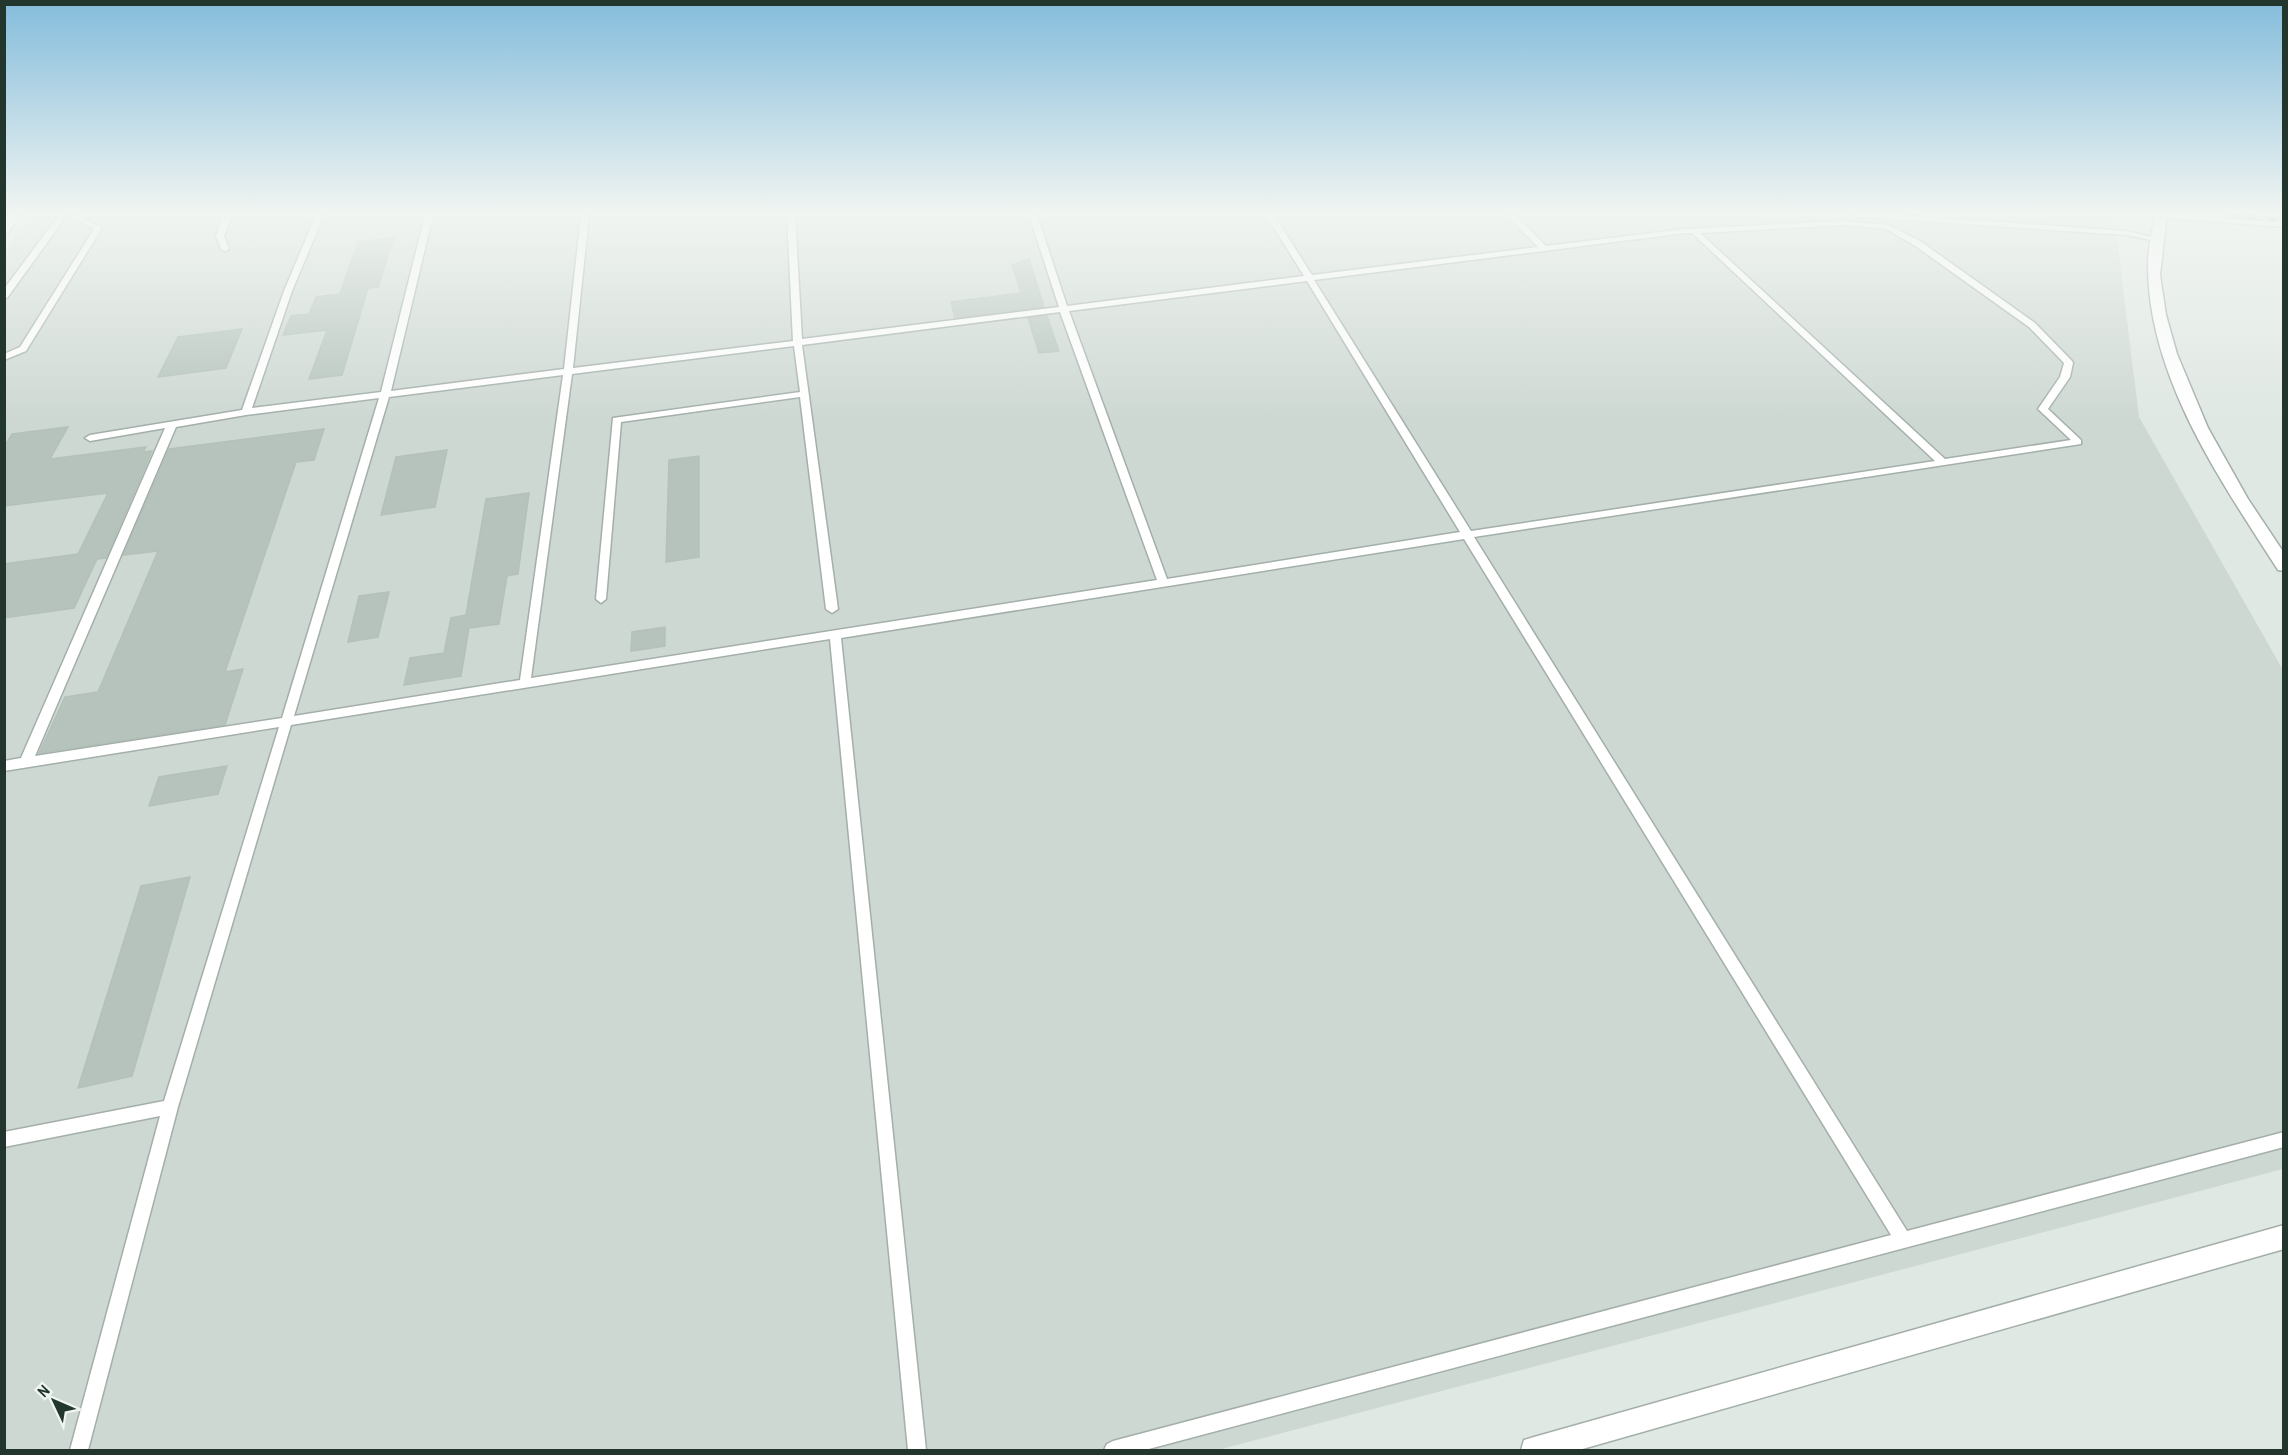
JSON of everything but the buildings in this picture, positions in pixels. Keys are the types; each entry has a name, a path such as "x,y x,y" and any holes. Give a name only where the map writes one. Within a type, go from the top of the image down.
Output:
{"street":[{"path":"2156,283 2163,325 2176,371 2200,427 2231,483 2283,566"},
{"path":"1534,1450 2283,1237"}],"lane":[{"path":"4,296 14,283"},
{"path":"4,357 23,349 64,283"},
{"path":"246,412 291,283"},
{"path":"79,1450 170,1107 289,720 385,394 412,283"},
{"path":"525,683 568,372 578,283"},
{"path":"795,283 798,344 832,609"},
{"path":"1055,283 1163,583"},
{"path":"90,438 246,412 1278,283"},
{"path":"1311,283 1903,1240"},
{"path":"1750,283 1943,463"},
{"path":"4,766 835,634 2078,442 2043,409 2066,377 2069,363 2032,325 1973,283"},
{"path":"600,600 616,420 804,394"},
{"path":"26,762 172,424"},
{"path":"835,634 917,1450"},
{"path":"4,1140 170,1107"},
{"path":"1113,1450 2283,1139"}],"shaded area":[{"path":"4,283 2122,283 2139,417 2283,670 2283,1169 1218,1450 5,1450"}]}
